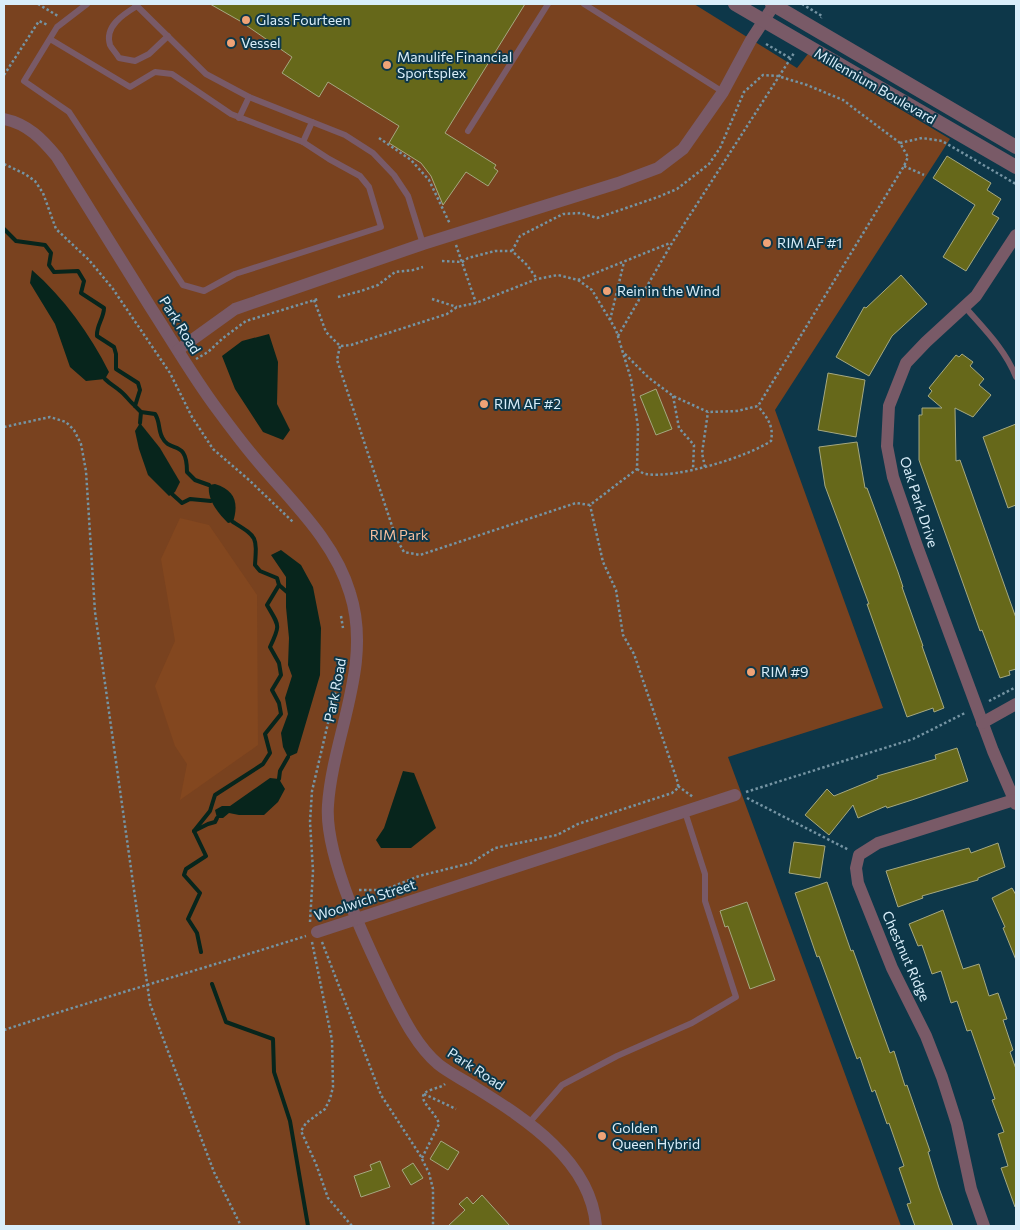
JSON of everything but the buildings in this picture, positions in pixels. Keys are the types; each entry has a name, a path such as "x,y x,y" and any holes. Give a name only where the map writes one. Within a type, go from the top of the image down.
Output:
{"street":[{"name":"Millennium Boulevard","path":"735,4 1016,167"},
{"path":"178,350 235,309 423,244 618,183 658,168 682,149 722,92 773,4"},
{"name":"Millennium Boulevard","path":"773,4 1016,147"},
{"name":"Park Road","path":"4,119 29,129 43,140 57,157 178,350 221,414 256,460 318,532 334,554 351,595 356,628 357,654 354,680 336,756 328,808 328,824 332,847 357,918 393,998 416,1039 438,1064 513,1111 538,1130 561,1152 583,1184 596,1226"},
{"name":"Oak Park Drive","path":"1015,802 982,723 893,477 887,446 889,406 906,363 976,296 1016,236"},
{"path":"982,723 1016,704"},
{"name":"Woolwich Street","path":"313,933 737,795"},
{"path":"859,855 878,843 1015,802"},
{"name":"Chestnut Ridge","path":"859,855 856,868 858,883 892,968 926,1036 942,1077 957,1124 971,1190 984,1226"}],"lane":[{"path":"50,39 130,87 155,72 172,74 231,114 303,142 329,160 360,176 369,187 381,227 235,274 204,291 183,285 69,112 24,81 50,39 56,30 87,4"},
{"path":"468,131 548,4"},
{"path":"584,4 722,92"},
{"path":"168,36 148,54 135,61 119,58 110,45 110,31 120,17 136,5 168,36 206,74 278,110 345,136 373,153 394,175 408,196 423,244"},
{"path":"239,118 249,97"},
{"path":"303,142 312,122"},
{"path":"965,307 1013,360 1016,376"},
{"path":"529,1123 562,1086 617,1056 692,1023 736,997 705,901 705,874 685,812"}],"path":[{"path":"38,4 66,20"},
{"path":"802,4 822,16"},
{"path":"4,75 40,21 56,30"},
{"path":"766,44 790,58"},
{"path":"618,336 672,243 797,47"},
{"path":"622,352 649,378 673,396 708,412 737,411 758,406 904,166 908,157 900,143 843,100 808,85 778,76 763,75"},
{"path":"379,138 411,160 429,180 451,226"},
{"path":"900,143 922,138 942,141 1016,184"},
{"path":"4,164 35,181 43,193 56,229 89,260 113,289 170,373 192,417 213,449 297,526"},
{"path":"904,166 924,175"},
{"path":"455,242 476,302"},
{"path":"578,280 672,243"},
{"path":"442,262 462,262 468,258 495,251 512,251 537,279"},
{"path":"610,320 624,262"},
{"path":"338,297 370,288 396,272 412,270 423,266"},
{"path":"340,346 350,345 448,314 458,307 537,279 558,275 578,280 592,290 618,336 631,379 638,427 637,469"},
{"path":"194,360 208,352 246,321 318,299"},
{"path":"432,299 458,307"},
{"path":"314,300 326,332 340,346"},
{"path":"340,346 337,360 396,538 404,552 420,555 576,504 590,505 637,469"},
{"path":"673,396 679,428 694,445 693,469"},
{"path":"637,469 645,474 673,474 705,467 761,448 772,441 773,432 771,422 758,406"},
{"path":"705,467 702,453 708,412"},
{"path":"4,428 50,416 66,422 74,430 81,444 86,471 95,612 150,1004 214,1172 241,1226"},
{"path":"348,894 362,889 384,890 419,876 471,863 495,848 557,835 578,824 672,793 678,788 678,783 634,654 624,635 616,590 603,562 590,505"},
{"path":"341,610 343,634"},
{"path":"342,660 312,791 310,822 313,871 313,933 332,1040 333,1087 330,1100 325,1109 306,1122 301,1131 316,1164 328,1198 352,1226"},
{"path":"990,701 1016,687"},
{"path":"737,795 913,739 965,714"},
{"path":"737,795 859,855"},
{"path":"313,933 325,948 338,988 381,1095 422,1158 429,1173 433,1189 432,1226"},
{"name":"Woolwich Street","path":"4,1030 100,998 148,986 313,933"},
{"path":"424,1094 444,1085 453,1073"},
{"path":"422,1158 439,1124 438,1118 426,1104 423,1098 424,1094"},
{"path":"424,1094 456,1109"}],"green space":[{"name":"RIM Park","path":"4,4 694,4 797,68 808,54 950,139 775,410 883,708 728,757 901,1226 4,1226"}],"shaded area":[{"path":"32,270 55,292 85,330 109,372 105,379 86,381 70,367 55,324 30,283"},
{"path":"269,334 278,362 277,404 290,430 283,440 263,432 235,389 222,356 242,341"},
{"path":"140,423 160,448 180,482 175,492 169,496 148,475 135,431"},
{"path":"215,484 227,490 234,498 236,509 233,522 228,523 211,501 209,485"},
{"path":"180,518 209,525 257,595 258,745 180,800 187,764 175,746 155,686 175,641 161,559"},
{"path":"281,550 301,565 313,587 321,628 320,675 297,753 288,757 283,747 281,733 288,714 285,698 292,676 288,665 289,638 286,577 271,555"},
{"path":"403,771 414,773 436,828 411,848 381,848 376,840 384,828"},
{"path":"270,778 279,779 285,789 278,802 264,815 229,813 223,818 217,818 215,810 222,806 230,806"}],"waterway":[{"path":"4,229 16,241 45,245 51,253 49,265 54,272 78,271 84,281 81,293 104,308 97,336 114,347 116,369 138,383 140,390 135,406 141,412 155,414 165,442 181,450 184,455 187,472 195,480 209,485"},
{"path":"105,379 135,406"},
{"path":"140,423 141,412"},
{"path":"172,494 182,503 190,499 211,501"},
{"path":"201,952 197,933 188,919 200,893 184,875 186,869 206,856 194,831 210,811 215,795 263,764 270,753 265,734 281,714 279,703 272,690 281,675 279,663 270,647 276,634 277,625 267,605 279,585 277,578 260,571 255,565 256,548 254,538 233,522"},
{"path":"279,585 287,592"},
{"path":"279,779 280,771 288,757"},
{"path":"194,831 215,822 217,818"},
{"path":"212,984 226,1022 273,1039 274,1072 290,1121 308,1226"}],"place":[{"name":"Glass Fourteen","path":"246,20"},
{"name":"Vessel","path":"231,43"},
{"name":"Manulife Financial Sportsplex","path":"387,65"},
{"name":"RIM AF #1","path":"767,243"},
{"name":"Rein in the Wind","path":"607,291"},
{"name":"RIM AF #2","path":"484,404"},
{"name":"RIM #9","path":"751,672"},
{"name":"Golden Queen Hybrid","path":"602,1136"}]}
